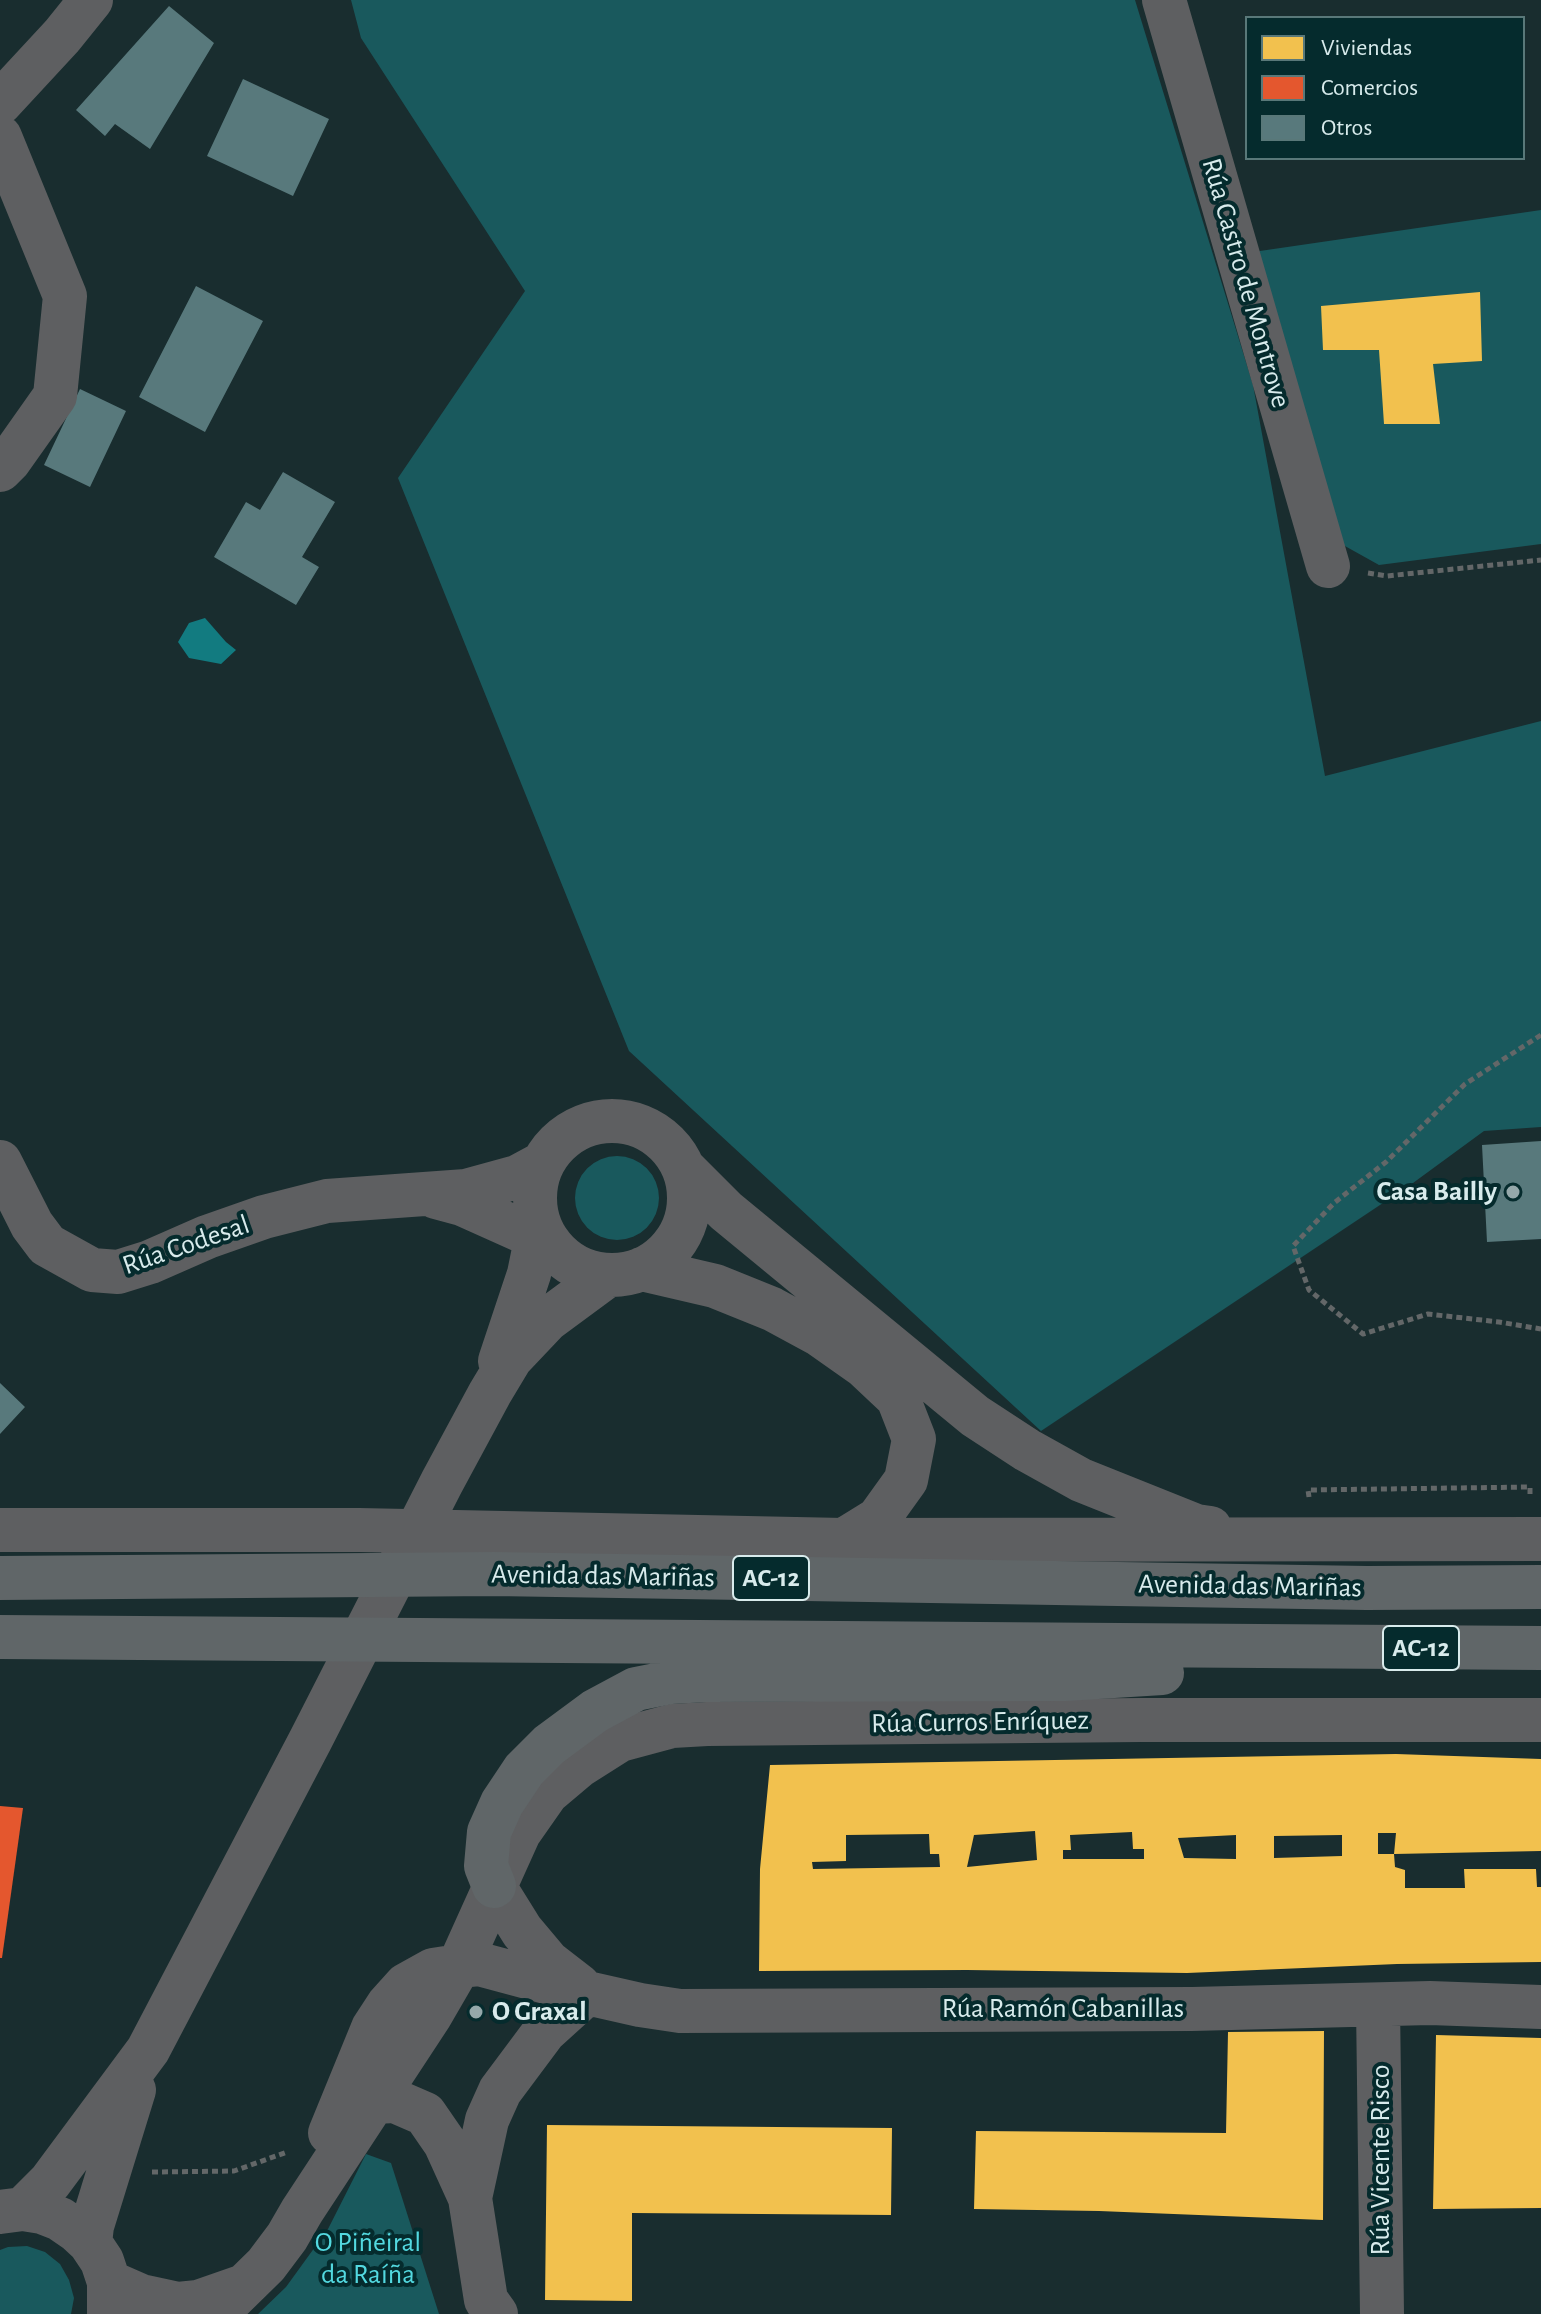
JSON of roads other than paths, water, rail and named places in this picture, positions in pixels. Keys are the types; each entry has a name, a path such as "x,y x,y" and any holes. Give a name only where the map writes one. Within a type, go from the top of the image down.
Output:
{"highway":[{"name":"Avenida das Mariñas","path":"0,1578 494,1574 1367,1588 1541,1587"},
{"name":"AC-12","path":"0,1637 1541,1648"},
{"path":"494,1886 486,1866 489,1832 502,1803 524,1770 549,1745 595,1711 636,1689 671,1682 707,1680 1050,1679 1158,1674 1210,1670 1302,1648"}],"street":[{"path":"0,103 91,0"},
{"name":"Rúa Castro de Montrove","path":"1164,0 1328,566"},
{"path":"0,137 65,296 55,396 0,470"},
{"path":"490,1393 541,1235 535,1204 536,1183 543,1163 556,1145 573,1131 594,1122 615,1120 638,1125 657,1135 673,1150 684,1169 726,1211 975,1416 1027,1450 1081,1480 1196,1526 1312,1540"},
{"name":"Rúa Codesal","path":"0,1162 32,1225 47,1245 92,1270 118,1272 264,1217 327,1201 466,1191 517,1177 543,1163"},
{"path":"90,2243 112,2156 148,2050 490,1393 511,1358 547,1320 625,1272 662,1256 678,1238 687,1216 689,1193 684,1169"},
{"name":"Rúa Codesal","path":"426,1194 462,1204 541,1235"},
{"path":"541,1235 565,1259 586,1271 625,1272 715,1286 772,1309 820,1335 864,1366 898,1398 914,1439 906,1480 878,1519 844,1540"},
{"path":"0,1530 359,1530 844,1540 1541,1539"},
{"name":"Rúa Curros Enríquez","path":"302,2211 430,2016 459,1966 519,1833 547,1793 579,1766 620,1740 672,1726 1541,1720"},
{"name":"Rúa Ramón Cabanillas","path":"494,1886 522,1931 548,1962 587,1993 680,2011 1176,2009 1430,2003 1541,2007"},
{"path":"11,2210 42,2212 76,2230 102,2261 109,2298 141,2296 178,2304 230,2300 266,2265 302,2211 321,2154 373,2028 406,1985 433,1970 479,1964 587,1993"},
{"path":"470,2198 487,2120 500,2091 544,2032 587,1993"},
{"name":"Rúa Vicente Risco","path":"1378,2005 1382,2314"},
{"path":"11,2210 50,2182 148,2050"},
{"path":"374,2102 395,2101 425,2114 445,2143 470,2198 486,2300 496,2314"}],"place":[{"name":"Casa Bailly","path":"1513,1192"},
{"name":"O Graxal","path":"476,2012"}],"park label":[{"name":"O Piñeiral da Raíña","path":"368,2259"}]}
